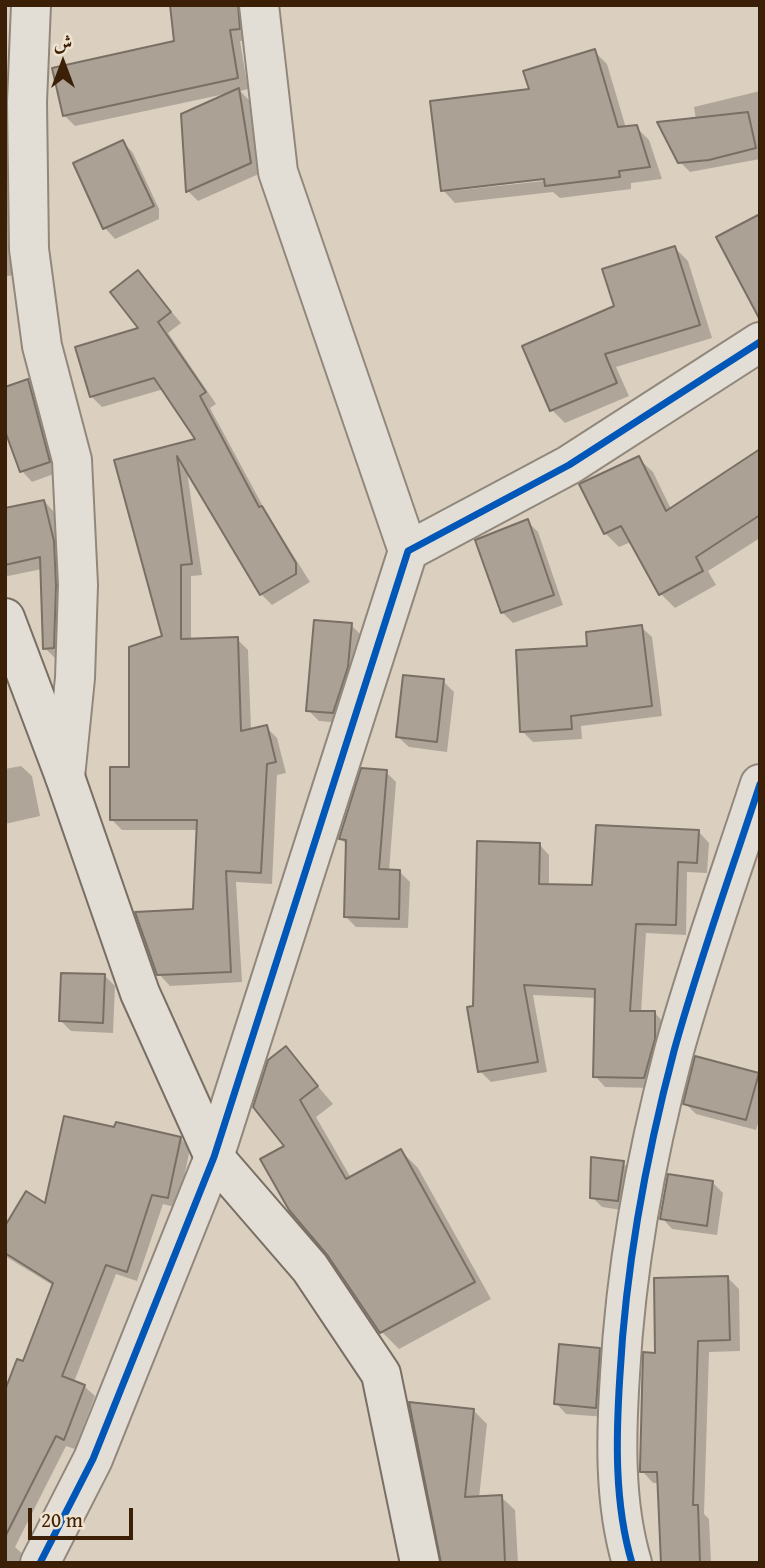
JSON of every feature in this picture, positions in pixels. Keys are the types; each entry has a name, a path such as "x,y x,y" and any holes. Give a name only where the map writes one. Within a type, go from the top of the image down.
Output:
{"street":[{"path":"31,5 27,102 29,249 41,346 72,460 78,585 75,678 65,777"},
{"path":"40,1563 93,1459 214,1157 408,551 278,172 259,5"},
{"path":"408,551 569,465 760,342"},
{"path":"5,618 65,777 140,993 214,1157 310,1268 381,1374 420,1563"},
{"path":"632,1563 624,1534 616,1430 624,1311 637,1221 674,1051 760,784"}],"building":[{"path":"170,5 238,5 240,29 230,30 238,78 63,116 52,68 174,41"},
{"path":"595,49 618,127 637,125 650,167 619,171 620,177 545,186 544,179 441,191 430,101 529,89 523,71"},
{"path":"239,88 251,163 186,192 181,114"},
{"path":"748,112 756,148 709,160 678,163 657,122"},
{"path":"123,140 154,206 103,229 73,163"},
{"path":"760,214 760,320 716,237"},
{"path":"675,246 700,325 605,354 617,383 550,411 522,346 614,306 602,269"},
{"path":"138,270 171,312 158,322 206,392 200,396 259,507 262,506 296,563 296,574 260,595 177,456 192,564 181,565 181,639 238,637 241,731 267,725 276,762 267,764 261,873 226,871 231,972 157,975 135,912 193,909 197,820 110,820 110,767 129,767 129,647 162,636 114,460 195,439 154,378 90,397 75,347 138,328 110,292"},
{"path":"28,379 50,462 20,472 5,431 5,387"},
{"path":"760,449 760,515 696,557 703,571 659,595 621,526 604,534 579,484 639,456 666,511"},
{"path":"44,500 54,541 56,585 54,648 43,649 40,557 5,565 5,508"},
{"path":"528,519 554,595 501,613 475,540"},
{"path":"314,620 352,623 348,667 333,713 306,711"},
{"path":"642,625 652,706 571,716 572,729 520,732 516,650 587,646 586,632"},
{"path":"403,675 444,679 437,742 396,737"},
{"path":"361,768 387,770 379,869 400,870 399,919 344,917 346,840 339,839"},
{"path":"596,825 699,830 697,863 678,862 676,925 636,924 630,1011 655,1011 655,1039 644,1078 593,1077 595,989 524,985 538,1062 478,1072 467,1007 473,1006 477,841 540,843 539,884 592,885"},
{"path":"61,973 105,974 103,1023 59,1021"},
{"path":"286,1046 318,1086 300,1100 346,1179 401,1149 475,1282 380,1333 328,1256 289,1210 260,1159 284,1146 253,1107 268,1060"},
{"path":"695,1056 759,1073 746,1120 683,1104"},
{"path":"64,1116 114,1127 116,1122 181,1137 168,1198 152,1195 127,1272 106,1265 62,1376 85,1385 64,1440 56,1436 5,1537 5,1390 17,1359 23,1361 53,1283 5,1253 5,1226 26,1191 45,1203"},
{"path":"591,1157 624,1161 618,1201 590,1198"},
{"path":"668,1174 713,1181 707,1226 660,1219"},
{"path":"728,1276 730,1340 698,1341 693,1505 698,1505 700,1563 661,1563 657,1472 640,1472 643,1352 655,1353 654,1278"},
{"path":"559,1344 600,1348 596,1408 554,1404"},
{"path":"409,1402 474,1409 465,1497 502,1495 505,1563 441,1563"}],"cycle path":[{"path":"40,1563 93,1459 214,1157 408,551 569,465 760,342"},
{"path":"632,1563 622,1517 618,1469 623,1333 632,1252 655,1131 674,1051 760,784"}]}
